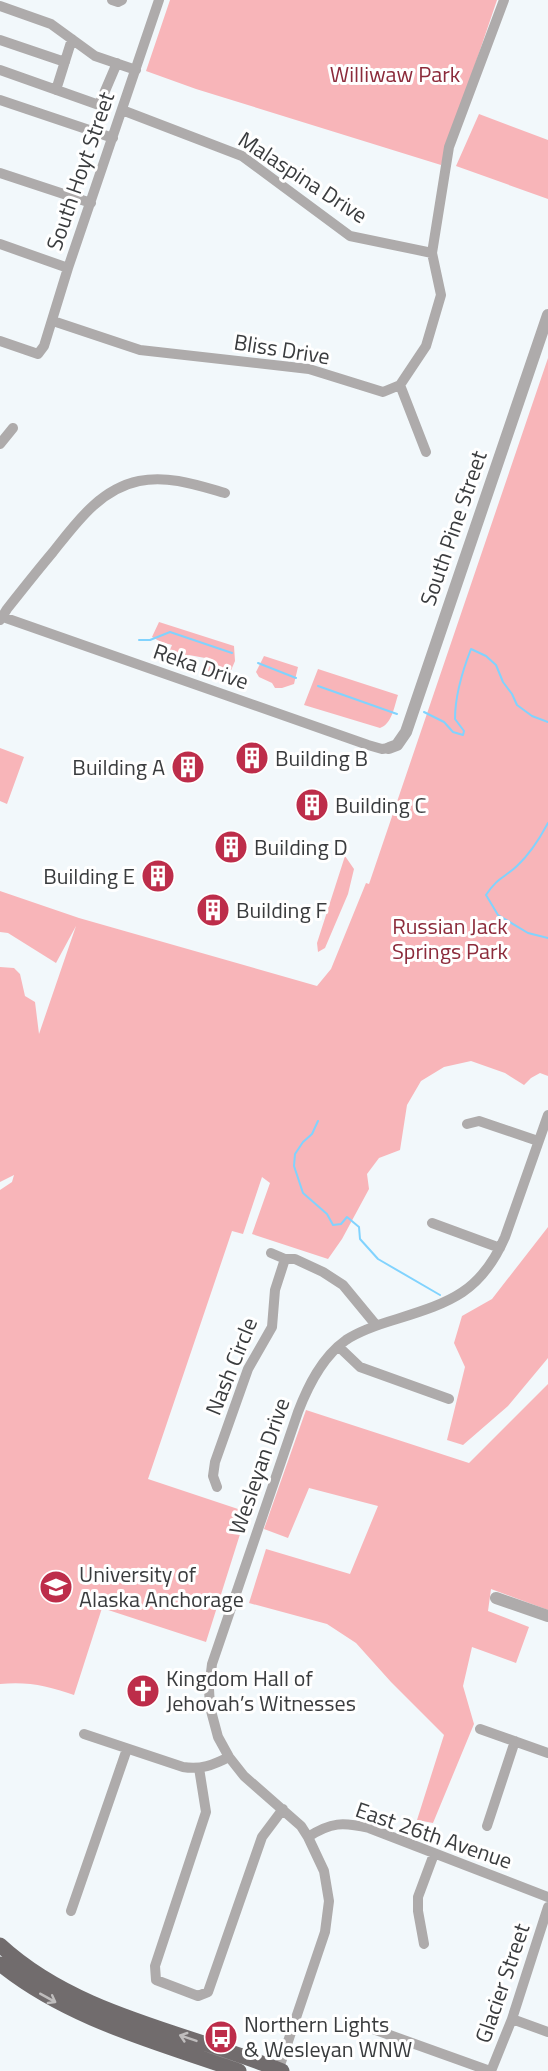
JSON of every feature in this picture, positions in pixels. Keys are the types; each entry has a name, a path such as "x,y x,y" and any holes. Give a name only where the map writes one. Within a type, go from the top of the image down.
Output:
{"main road":[{"path":"0,1945 32,1970 85,1999 123,2015 279,2070"},
{"path":"0,1964 36,1991 61,2005 104,2024 239,2071"}],"street":[{"path":"112,0 118,2 122,0"},
{"path":"426,452 400,384 426,346 441,295 432,253 449,147 504,0"},
{"name":"South Hoyt Street","path":"0,341 38,354 44,346 157,1"},
{"path":"0,6 51,24 95,56 136,70"},
{"path":"56,90 72,39"},
{"path":"0,40 65,62"},
{"path":"0,70 99,105 117,63"},
{"path":"0,100 113,138"},
{"name":"Malaspina Drive","path":"122,110 242,156 350,236 432,253"},
{"path":"0,173 91,203"},
{"path":"0,244 68,268"},
{"name":"South Pine Street","path":"389,748 397,745 406,732 548,315"},
{"name":"Bliss Drive","path":"53,321 140,350 309,369 383,392 400,384"},
{"path":"0,444 13,428"},
{"path":"1,618 84,513 110,493 138,481 162,479 225,493"},
{"name":"Reka Drive","path":"1,618 368,745 382,749 389,748"},
{"name":"Wesleyan Drive","path":"279,2070 325,1932 329,1901 324,1871 308,1837 283,1809 244,1776 229,1757 218,1737 210,1707 209,1689 213,1664 301,1403 314,1376 346,1340 376,1325 441,1305 470,1287 485,1272 500,1248 548,1114"},
{"path":"467,1124 479,1121 538,1141"},
{"path":"432,1223 500,1248"},
{"path":"271,1253 285,1259 295,1259 323,1272 343,1285 376,1325"},
{"name":"Nash Circle","path":"218,1487 213,1476 214,1462 248,1368 272,1327 275,1290 285,1259"},
{"path":"339,1347 360,1367 449,1399"},
{"path":"496,1598 548,1616"},
{"path":"480,1729 548,1753"},
{"path":"84,1734 183,1767 211,1766 229,1757"},
{"path":"487,1826 515,1741"},
{"path":"71,1911 127,1749"},
{"path":"199,1768 206,1812 155,1966 156,1980 198,1996 208,1992 262,1838 283,1809"},
{"name":"East 26th Avenue","path":"308,1837 329,1825 354,1824 548,1897"},
{"path":"424,1944 418,1897 434,1854"},
{"name":"Glacier Street","path":"491,2071 512,2019 548,1907"},
{"path":"512,2019 548,2032"},
{"path":"373,2029 491,2071"}],"green space":[{"name":"Williwaw Park","path":"170,0 497,0 441,165 196,89 146,71"},
{"path":"479,114 548,140 548,199 456,166"},
{"name":"Russian Jack Springs Park","path":"548,358 548,1076 540,1073 524,1085 505,1073 471,1061 444,1067 421,1081 407,1105 400,1150 379,1158 367,1174 369,1189 342,1239 328,1259 252,1234 270,1183 262,1177 243,1234 232,1231 148,1479 247,1512 206,1642 102,1608 74,1695 38,1685 0,1684 0,1190 12,1182 14,1175 0,1182 0,967 14,968 20,974 25,996 35,1002 39,1034 76,926 56,963 8,933 0,932 0,891 79,918 317,986 331,969 366,883 369,884"},
{"path":"159,622 234,646 235,661 226,682 208,671 205,658 189,655 183,660 169,652 172,645 152,637"},
{"path":"264,656 298,667 294,684 275,688 272,683 259,677 256,672"},
{"path":"318,669 398,695 387,723 380,728 304,705"},
{"path":"0,748 24,757 7,804 0,801"},
{"path":"345,856 354,869 348,894 325,948 318,952 317,943"},
{"path":"548,1227 548,1358 508,1406 463,1445 447,1440 465,1367 454,1343 462,1316 492,1299"},
{"path":"548,1384 548,1610 491,1589 488,1611 529,1627 516,1663 472,1647 463,1686 474,1724 433,1823 417,1820 444,1735 356,1643 327,1624 249,1603 266,1549 350,1574 378,1506 309,1488 288,1538 264,1529 306,1410 469,1463"}],"waterway":[{"path":"139,640 150,640 170,632 232,653"},
{"path":"424,712 444,722 453,732 463,735 464,731 455,719 455,710 471,649 486,656 496,665 517,705 532,716 548,722"},
{"path":"258,663 296,678"},
{"path":"318,686 397,714"},
{"path":"548,823 526,856 486,895 498,915 528,933 548,938"},
{"path":"318,1121 312,1134 295,1154 294,1166 303,1193 327,1214 333,1225 341,1224 347,1217 359,1227 360,1239 378,1259 440,1295"}],"place":[{"name":"Building B","path":"252,758"},
{"name":"Building A","path":"188,767"},
{"name":"Building C","path":"312,805"},
{"name":"Building D","path":"231,847"},
{"name":"Building E","path":"158,876"},
{"name":"Building F","path":"213,910"},
{"name":"University of Alaska Anchorage","path":"56,1587"},
{"name":"Kingdom Hall of Jehovah’s Witnesses","path":"143,1691"},
{"name":"Northern Lights & Wesleyan WNW","path":"221,2037"}]}
